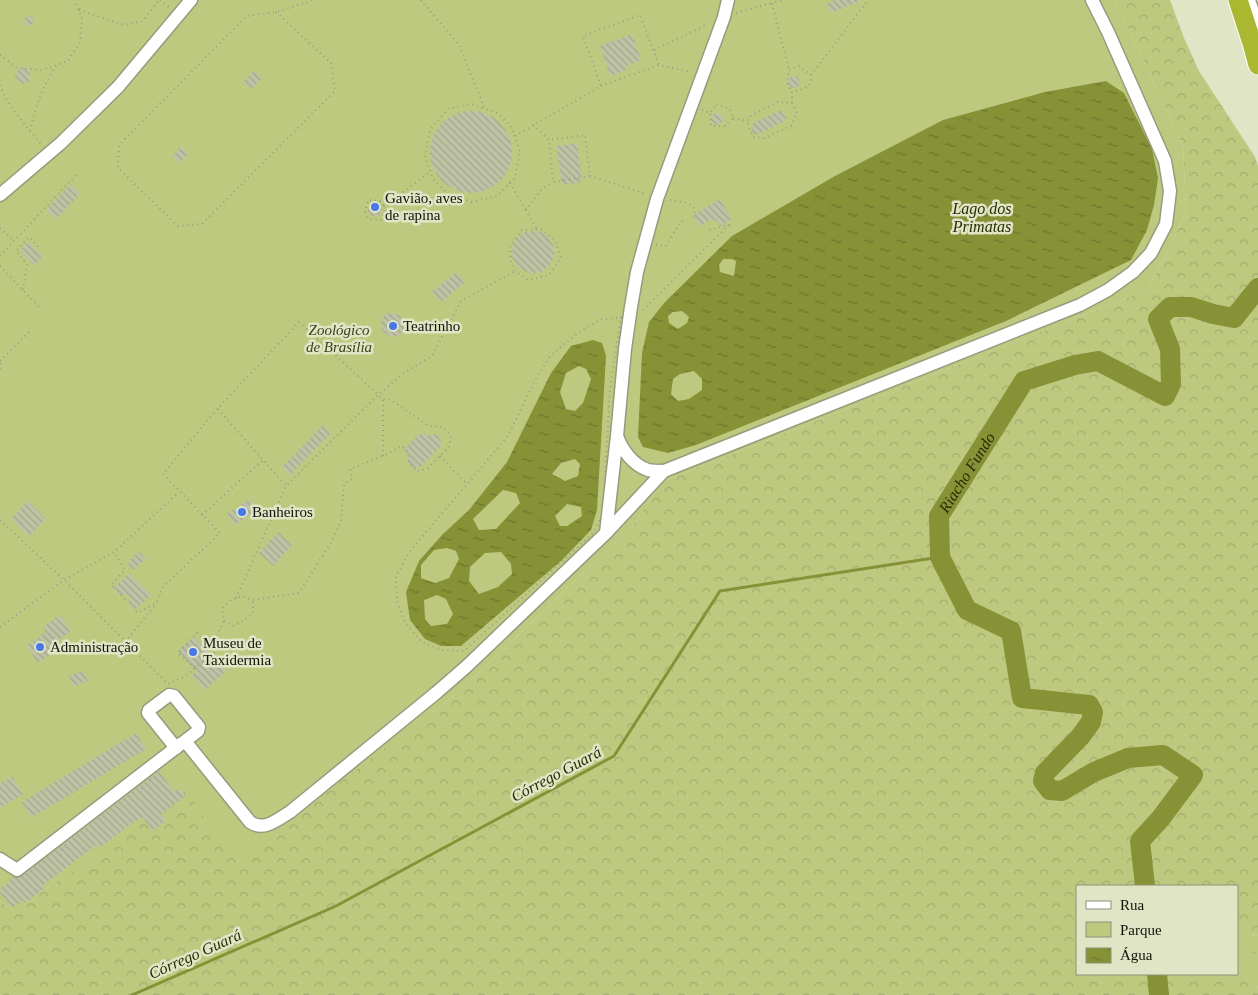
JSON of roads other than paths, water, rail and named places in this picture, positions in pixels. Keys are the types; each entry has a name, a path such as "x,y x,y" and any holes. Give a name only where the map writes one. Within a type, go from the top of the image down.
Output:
{"highway":[{"path":"1238,0 1258,66"}],"lane":[{"path":"0,195 61,144 118,87 191,0"},
{"path":"606,533 625,349 637,272 657,199 724,17 728,0"},
{"path":"0,859 17,870 180,744 250,822 258,826 264,826 274,822 290,812 455,677 606,533 664,471 1080,305 1108,290 1133,272 1151,253 1166,224 1170,191 1164,161 1108,32 1092,0"},
{"path":"1249,0 1258,26"},
{"path":"617,436 631,460 639,466 650,470 664,471"}],"water":[{"name":"Lago dos Primatas","path":"1106,81 1124,93 1152,149 1158,178 1154,205 1147,230 1131,260 1006,321 696,445 668,453 643,447 638,437 642,353 649,322 665,302 732,236 835,176 943,120 1045,92","holes":["723,259 736,261 734,276 720,272 719,265","682,311 689,317 687,323 678,329 669,323 668,316 673,312","694,371 702,379 702,390 689,399 678,401 671,394 673,379 680,374"]},
{"path":"593,340 602,343 606,356 597,510 591,530 561,561 461,646 441,646 425,639 410,620 406,592 419,561 442,535 469,510 507,462 551,373 571,346","holes":["579,366 586,369 591,379 583,403 575,411 566,409 560,392 566,373","575,459 580,464 578,476 565,481 552,474 561,463","503,490 516,493 520,503 496,529 479,530 473,519","567,504 581,507 582,516 567,526 560,526 555,516","447,548 456,551 459,559 449,578 435,583 421,578 421,565 434,550","501,552 511,564 512,574 498,587 479,594 469,581 470,567 485,553","437,595 446,599 453,614 447,624 431,626 425,619 424,600"]}],"waterway":[{"name":"Riacho Fundo","path":"1145,885 1140,841 1161,818 1193,775 1163,755 1128,758 1094,772 1062,791 1050,790 1043,781 1045,773 1080,737 1091,722 1093,712 1089,705 1022,698 1011,631 967,610 940,557 939,516 1024,381 1075,365 1098,361 1165,396 1171,384 1170,349 1158,319 1170,307 1191,307 1234,318 1258,288"},
{"name":"Córrego Guará","path":"132,995 336,906 614,756 720,591 940,557"},
{"name":"Riacho Fundo","path":"1157,975 1159,995"}],"place":[{"name":"Gavião, aves de rapina","path":"375,207"},
{"name":"Teatrinho","path":"393,326"},
{"name":"Banheiros","path":"242,512"},
{"name":"Administração","path":"40,647"},
{"name":"Museu de Taxidermia","path":"193,652"}],"park label":[{"name":"Zoológico de Brasília","path":"339,338"}]}
